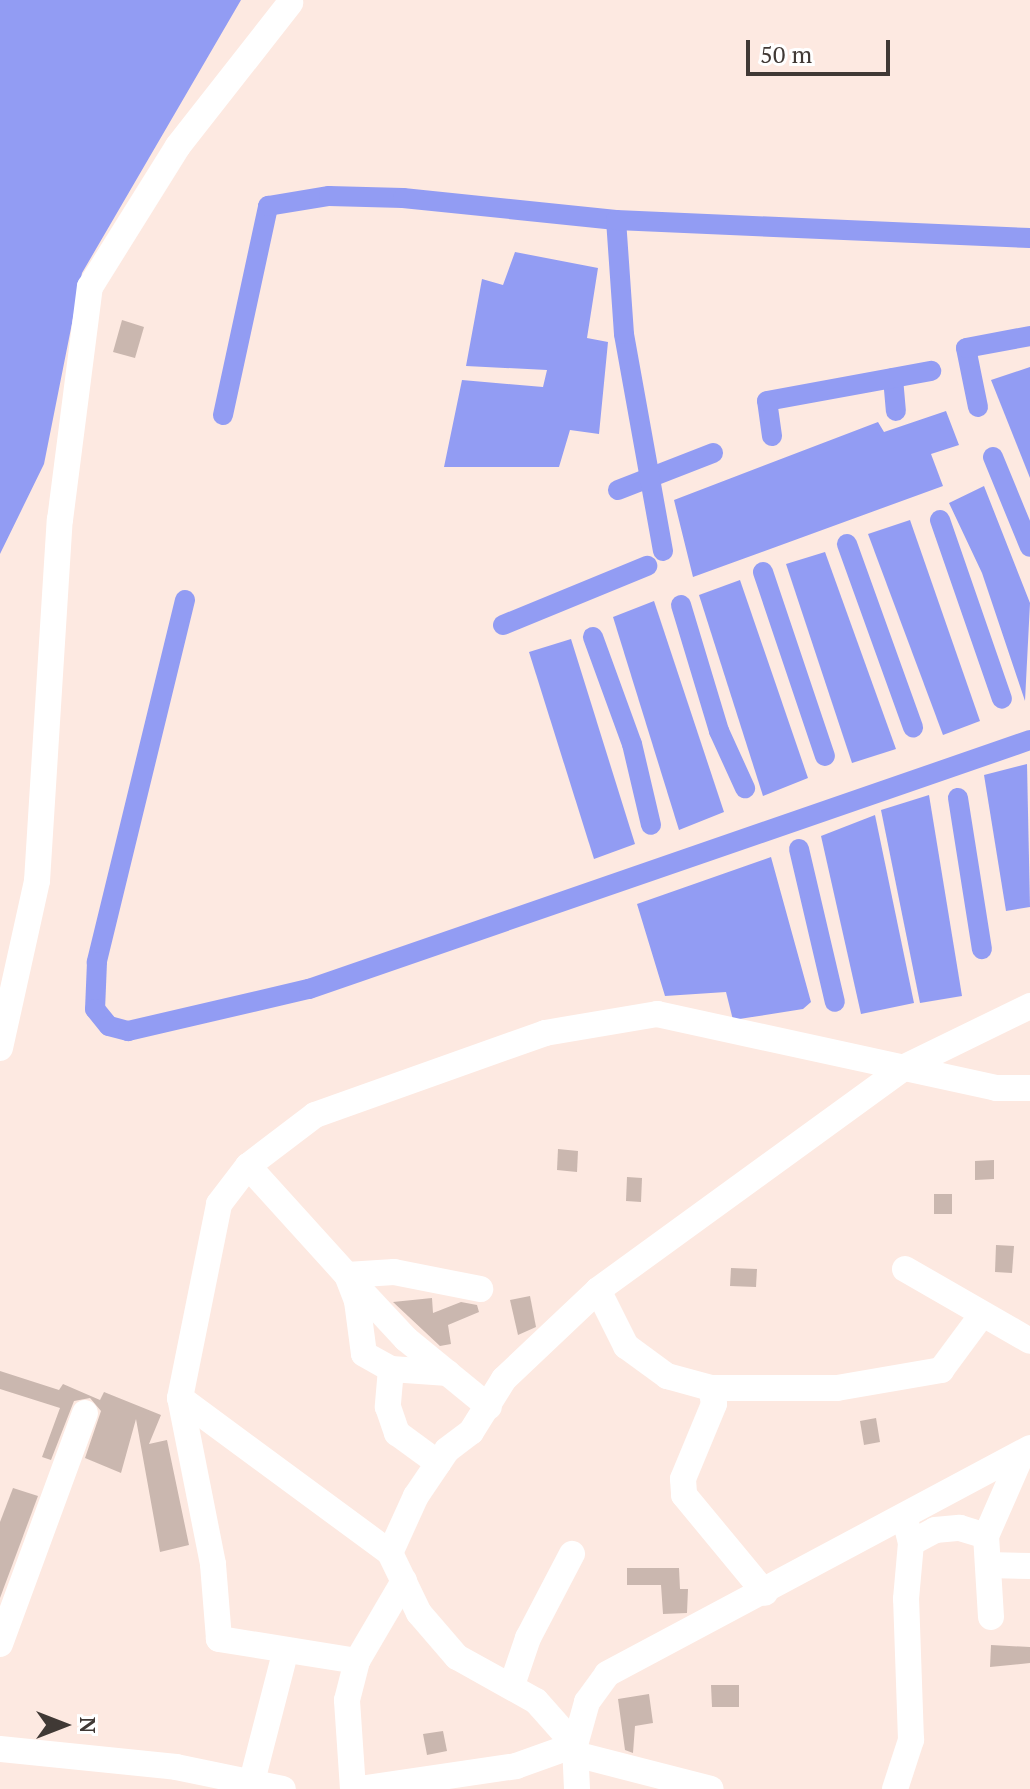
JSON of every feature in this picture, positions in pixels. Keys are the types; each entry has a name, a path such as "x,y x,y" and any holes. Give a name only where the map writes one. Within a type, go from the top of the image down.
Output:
{"street":[{"path":"0,1048 37,881 60,520 90,287 178,146 292,11"},
{"path":"390,1553 438,1463 489,1407 504,1379 598,1290 905,1067 1030,1006"},
{"path":"357,1661 219,1639 213,1564 180,1398 219,1204 248,1166 315,1115 545,1033 657,1014 996,1088 1030,1088"},
{"path":"248,1166 347,1275 448,1373 489,1407"},
{"path":"905,1269 981,1316 1030,1341"},
{"path":"347,1275 394,1272 480,1289"},
{"path":"347,1275 364,1354 391,1369 448,1373"},
{"path":"598,1290 626,1346 667,1376 711,1388 837,1388 941,1370 981,1316"},
{"path":"391,1369 388,1407 397,1433 438,1463"},
{"path":"711,1388 714,1404 683,1479 684,1495 765,1593"},
{"path":"180,1398 390,1553 419,1613 457,1657 536,1701 575,1750"},
{"path":"2,1628 16,1611 85,1413"},
{"path":"577,1789 575,1750 587,1702 607,1674 765,1593 908,1531 1026,1451"},
{"path":"991,1617 986,1536 1026,1451"},
{"path":"908,1531 960,1528 986,1536"},
{"path":"895,1789 908,1764 911,1740 906,1599 908,1531"},
{"path":"512,1685 528,1638 572,1554"},
{"path":"988,1565 1030,1566"},
{"path":"404,1581 357,1661 347,1700 356,1789 516,1766 575,1750 711,1789"},
{"path":"252,1781 286,1650"},
{"path":"0,1749 252,1781 283,1789"}],"water":[{"path":"0,0 241,0 82,273 44,464 0,554"},
{"path":"515,252 598,268 587,338 608,342 599,434 570,430 559,467 444,467 462,380 543,387 547,370 466,366 482,279 503,285"},
{"path":"1030,367 1030,478 991,380"},
{"path":"946,411 959,445 931,454 943,486 693,577 674,500 878,422 884,432"},
{"path":"984,486 1030,603 1025,701 982,573 949,503"},
{"path":"910,520 980,721 943,735 868,534"},
{"path":"825,552 896,749 852,763 786,564"},
{"path":"740,580 808,778 763,796 699,595"},
{"path":"654,601 724,812 679,830 613,617"},
{"path":"571,639 635,844 594,859 529,652"},
{"path":"1027,764 1030,907 1006,911 984,775"},
{"path":"929,795 962,996 920,1003 881,810"},
{"path":"875,815 914,1003 861,1014 821,836"},
{"path":"771,857 811,1002 803,1009 733,1020 726,992 665,996 637,904"}],"building":[{"path":"122,320 144,327 135,358 113,352"},
{"path":"558,1149 578,1151 577,1172 557,1170"},
{"path":"994,1160 994,1179 975,1180 975,1161"},
{"path":"627,1177 642,1178 641,1202 626,1201"},
{"path":"934,1194 952,1194 952,1214 934,1214"},
{"path":"996,1245 1014,1246 1012,1273 995,1272"},
{"path":"731,1268 757,1269 756,1287 730,1286"},
{"path":"530,1296 536,1327 518,1335 510,1300"},
{"path":"432,1298 433,1313 461,1302 477,1305 479,1312 448,1325 451,1344 440,1346 393,1302"},
{"path":"0,1371 59,1390 63,1384 100,1400 104,1392 161,1415 149,1444 167,1440 189,1545 160,1552 136,1419 121,1473 85,1458 101,1411 90,1398 74,1401 51,1460 42,1457 60,1408 0,1389"},
{"path":"876,1418 880,1442 864,1445 860,1421"},
{"path":"13,1488 38,1496 0,1598 0,1522"},
{"path":"627,1568 679,1568 680,1589 688,1589 687,1613 663,1614 661,1585 627,1585"},
{"path":"991,1645 1030,1647 1030,1663 990,1667"},
{"path":"711,1685 739,1685 739,1707 712,1707"},
{"path":"649,1694 653,1723 635,1726 633,1753 625,1750 618,1699"},
{"path":"443,1731 447,1751 427,1755 423,1734"}],"waterway":[{"path":"223,415 268,206 329,196 403,198 616,220"},
{"path":"663,551 624,334 616,220 1030,238"},
{"path":"978,407 966,348 1030,336"},
{"path":"772,436 767,401 931,371"},
{"path":"893,378 896,411"},
{"path":"618,490 713,453"},
{"path":"993,457 1030,547"},
{"path":"940,520 1002,699"},
{"path":"847,544 913,727"},
{"path":"503,625 647,566"},
{"path":"763,572 825,756"},
{"path":"185,600 97,962 95,1009 109,1026 128,1031 309,989 1030,740"},
{"path":"681,605 719,731 745,788"},
{"path":"593,637 632,744 651,825"},
{"path":"958,798 982,949"},
{"path":"799,849 835,1002"}]}
